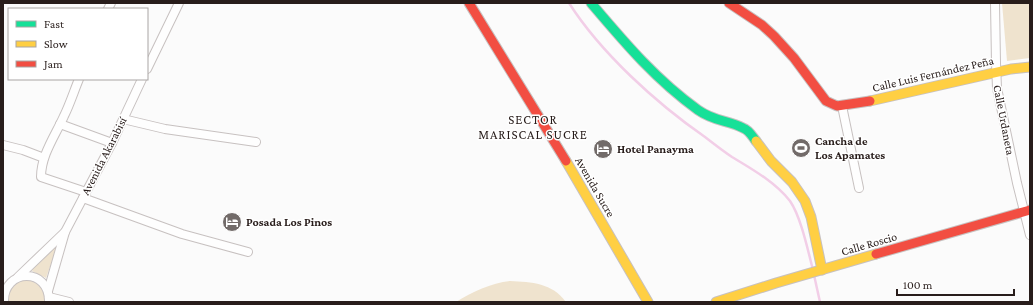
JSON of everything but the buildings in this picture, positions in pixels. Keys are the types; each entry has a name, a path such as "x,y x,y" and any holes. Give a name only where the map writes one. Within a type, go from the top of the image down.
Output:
{"street":[{"path":"148,67 179,3"},
{"name":"Avenida Sucre","path":"469,3 554,140 648,302"},
{"path":"591,3 642,62 664,83 699,112 712,119 744,128 750,133 771,161 792,182 805,201 811,217 816,272"},
{"path":"729,3 762,25 785,47 826,101 832,105 842,106 859,188"},
{"name":"Calle Urdaneta","path":"995,3 997,88 1027,211 1030,235"},
{"name":"Calle Luis Fernández Peña","path":"842,106 996,72 1030,67"},
{"path":"80,80 44,158 41,168 42,177 182,234 248,252"},
{"name":"Avenida Akarabisí","path":"49,297 65,232 112,143 142,80"},
{"path":"123,119 165,129 256,142"},
{"path":"60,124 112,143"},
{"path":"3,145 23,150 44,158"},
{"name":"Calle Roscio","path":"716,302 1027,211"},
{"name":"Avenida Akarabisí","path":"3,288 14,280 65,232"},
{"path":"4,302 6,290 14,280 22,276 32,277 42,282 49,297 69,302"}],"shaded area":[{"path":"1002,3 1030,3 1030,58 1007,61"},
{"path":"55,246 56,250 46,278 32,271 53,247"},
{"path":"23,280 28,280 40,286 44,293 44,302 9,302 10,291 16,284"},
{"path":"510,281 534,283 548,287 566,302 456,302 482,288"}],"waterway":[{"path":"569,3 597,40 649,93 686,124 729,155 763,176 784,194 790,201 798,216 813,270"},
{"path":"814,275 820,302"}],"traffic: fast":[{"path":"591,3 641,60 682,98 704,114 745,129 756,141"}],"traffic: slow":[{"path":"870,101 1011,69 1030,67"},
{"path":"756,141 771,161 792,182 805,201 811,217 822,270"},
{"path":"566,161 648,302"},
{"path":"716,302 876,254"}],"traffic: jam":[{"path":"469,3 566,161"},
{"path":"729,3 762,25 774,36 794,58 826,101 837,106 870,101"},
{"path":"876,254 1030,210"}],"place":[{"name":"Cancha de Los Apamates","path":"801,148"},
{"name":"Hotel Panayma","path":"603,149"},
{"name":"Posada Los Pinos","path":"232,222"}],"district":[{"name":"SECTOR MARISCAL SUCRE","path":"533,126"}]}
